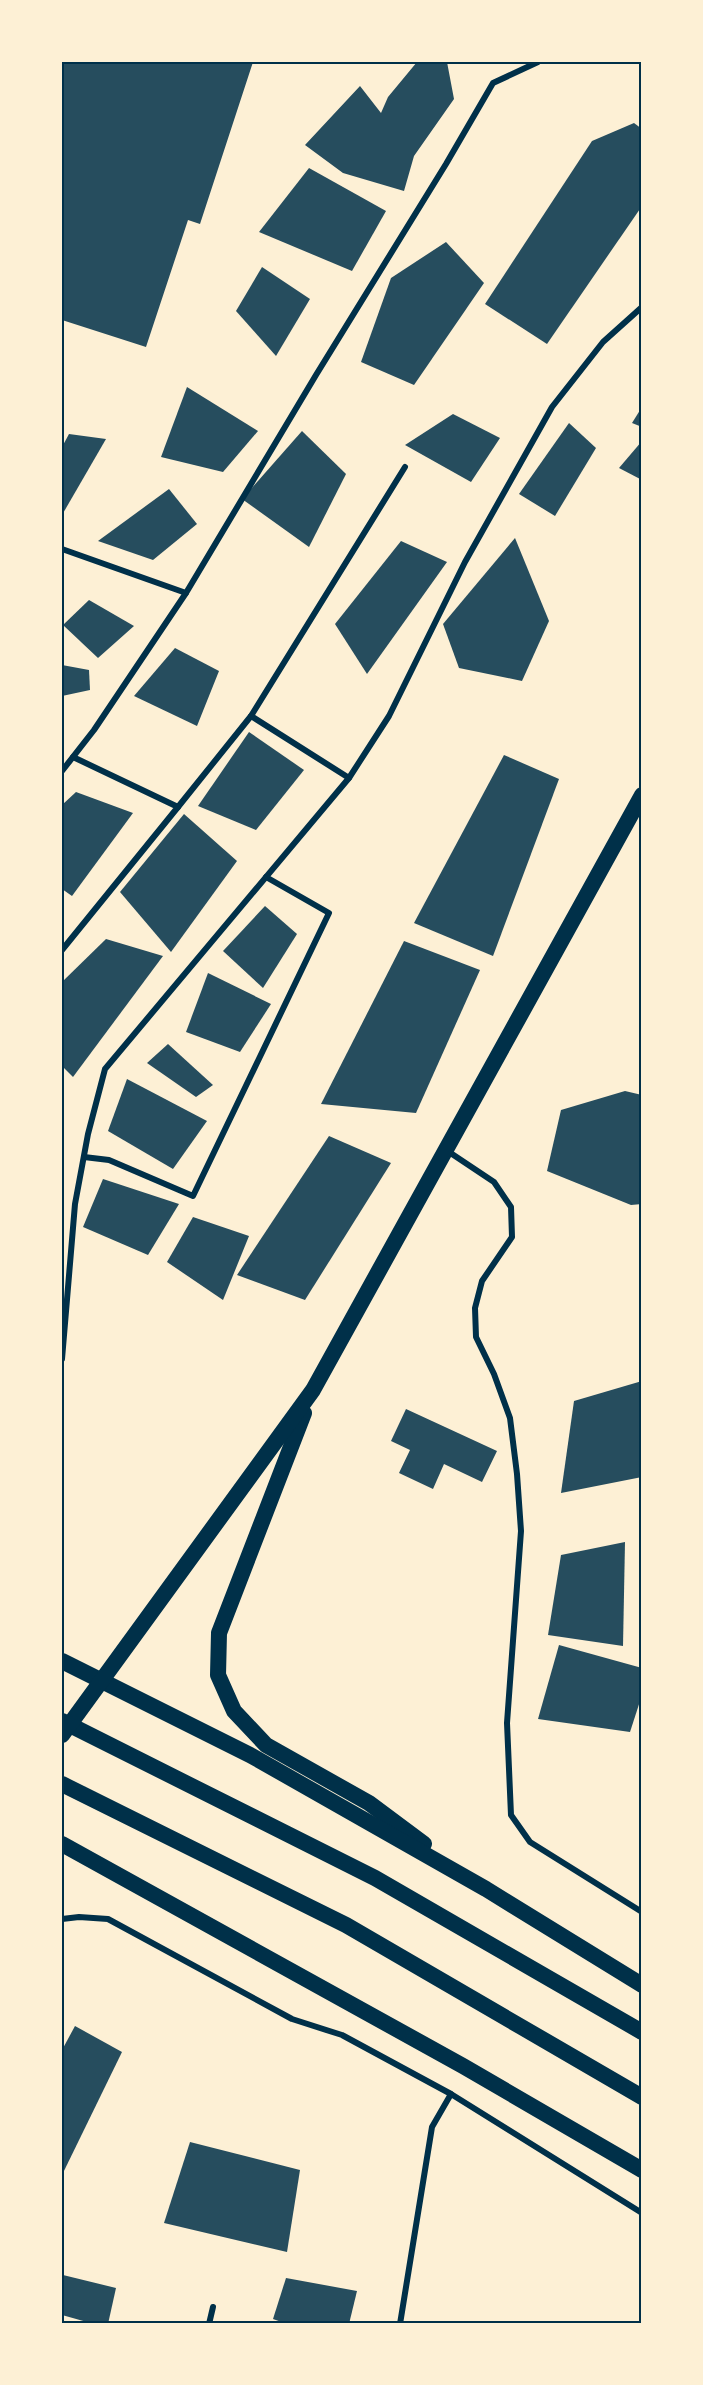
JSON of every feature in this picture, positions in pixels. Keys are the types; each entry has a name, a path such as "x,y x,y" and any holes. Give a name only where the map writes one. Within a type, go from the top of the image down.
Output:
{"highway":[{"path":"62,1735 314,1390 642,795"},
{"path":"314,1390 219,1633 218,1675 234,1711 266,1745 369,1803 486,1889"},
{"path":"62,1661 250,1755 486,1889 642,1984"},
{"path":"62,1721 375,1878 642,2032"},
{"path":"62,1784 346,1925 642,2097"},
{"path":"62,1844 463,2066 642,2170"}],"street":[{"path":"62,771 94,730 186,593 316,375 446,164 492,83 538,62"},
{"path":"62,1359 75,1204 105,1069 349,777 389,716 465,562 552,407 603,342 642,307"},
{"path":"62,950 251,716 405,467"},
{"path":"62,549 186,593"},
{"path":"251,716 349,777"},
{"path":"73,757 178,807"},
{"path":"84,1157 109,1160 193,1196 329,913 266,877"},
{"path":"446,1150 494,1182 511,1206 512,1237 482,1281 475,1308 476,1337 494,1374 510,1418 517,1474 521,1531 507,1723 511,1815 530,1842 642,1912"},
{"path":"62,1919 79,1917 108,1920 292,2019 342,2035 451,2094 642,2213"},
{"path":"400,2324 432,2127 451,2094"},
{"path":"209,2324 213,2307"}],"building":[{"path":"62,62 253,62 200,224 188,220 146,347 62,320"},
{"path":"417,62 447,62 454,99 414,156 404,191 343,173 305,145 360,86 381,113 388,97"},
{"path":"634,123 642,129 642,206 547,344 485,304 592,141"},
{"path":"309,168 386,211 352,271 259,232"},
{"path":"446,242 484,283 414,385 361,362 391,278"},
{"path":"262,267 310,299 276,356 236,311"},
{"path":"187,387 258,431 223,472 161,457"},
{"path":"642,407 642,427 632,423"},
{"path":"453,414 500,438 471,482 405,445"},
{"path":"569,423 596,448 555,516 519,494"},
{"path":"302,431 346,474 309,547 242,499"},
{"path":"69,434 106,439 62,515 62,447"},
{"path":"642,441 642,480 619,468"},
{"path":"169,489 197,524 153,560 98,541"},
{"path":"515,538 549,621 522,681 459,668 443,624"},
{"path":"401,541 447,562 367,674 335,624"},
{"path":"89,600 134,626 98,658 63,625"},
{"path":"175,648 219,671 197,726 134,696"},
{"path":"62,665 89,670 90,690 62,696"},
{"path":"249,732 304,770 256,830 198,806"},
{"path":"504,755 559,779 493,956 414,923"},
{"path":"76,792 133,813 72,896 62,889 62,805"},
{"path":"184,814 237,861 171,952 120,892"},
{"path":"265,906 297,934 263,988 223,951"},
{"path":"106,939 163,956 73,1077 62,1066 62,982"},
{"path":"404,941 480,970 416,1113 321,1104"},
{"path":"208,973 271,1004 240,1052 186,1032"},
{"path":"168,1044 213,1085 196,1097 147,1063"},
{"path":"127,1079 207,1121 173,1169 108,1131"},
{"path":"625,1091 642,1095 642,1204 631,1205 547,1171 561,1110"},
{"path":"329,1136 391,1163 305,1300 237,1275"},
{"path":"103,1179 179,1204 148,1255 83,1227"},
{"path":"193,1217 249,1236 223,1300 167,1262"},
{"path":"642,1381 642,1477 561,1493 574,1401"},
{"path":"406,1409 497,1451 482,1482 444,1464 433,1489 399,1473 410,1450 391,1441"},
{"path":"625,1542 623,1646 548,1635 561,1555"},
{"path":"559,1645 642,1668 642,1695 630,1732 538,1719"},
{"path":"75,2026 122,2052 62,2175 62,2050"},
{"path":"190,2142 300,2170 287,2252 164,2223"},
{"path":"63,2275 116,2288 108,2324 94,2324 62,2315"},
{"path":"286,2278 357,2291 349,2324 287,2324 273,2319"}]}
